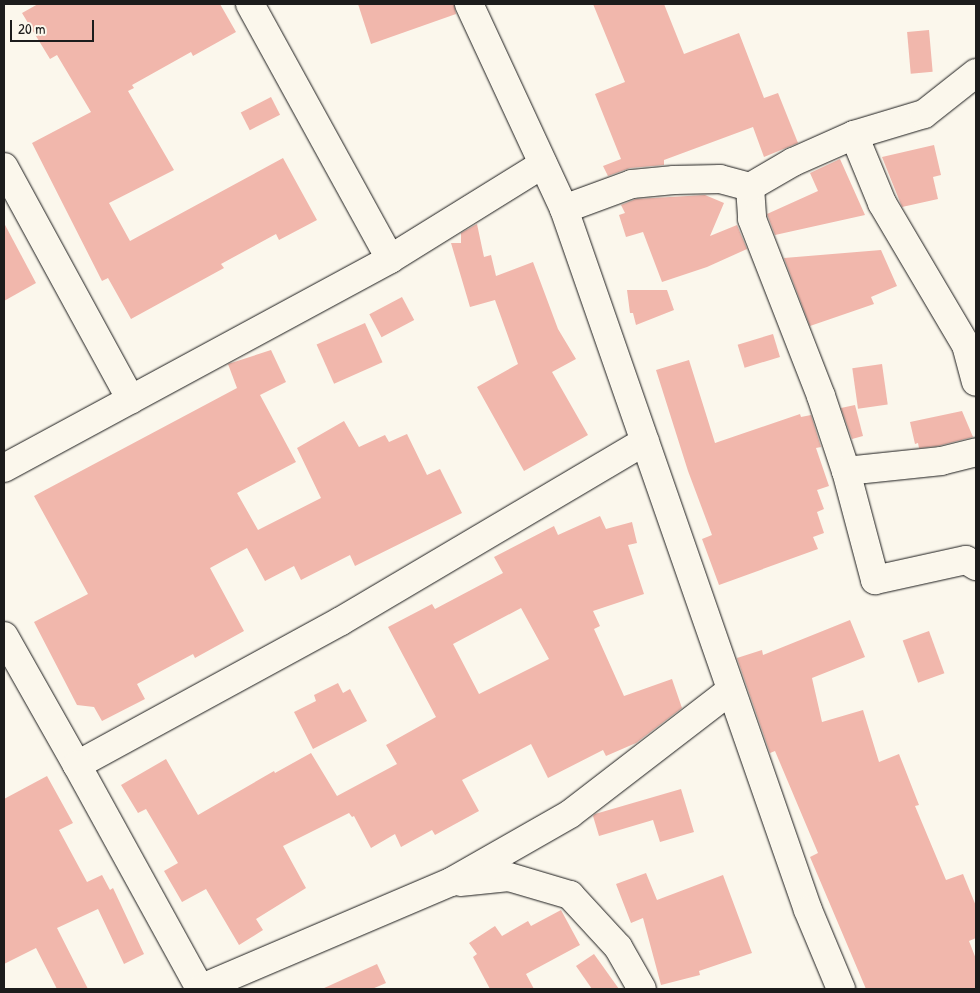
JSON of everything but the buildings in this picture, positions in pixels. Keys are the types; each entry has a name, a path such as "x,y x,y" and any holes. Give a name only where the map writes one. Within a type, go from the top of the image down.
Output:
{"street":[{"path":"250,4 390,259"},
{"path":"469,4 564,209 808,910 841,989"},
{"path":"564,209 632,184 674,180 720,179 750,187 793,162 854,135 924,114 976,73"},
{"path":"854,135 882,203 966,345 976,382"},
{"path":"4,468 390,259 543,164"},
{"path":"4,167 131,400"},
{"path":"750,187 752,219 821,396 846,471 874,580 966,560 976,566"},
{"path":"77,765 341,621 645,441"},
{"path":"846,471 941,461 976,452"},
{"path":"4,636 200,989 451,882 570,814 731,690"},
{"path":"451,882 509,877 570,895 618,947 642,989"}]}
